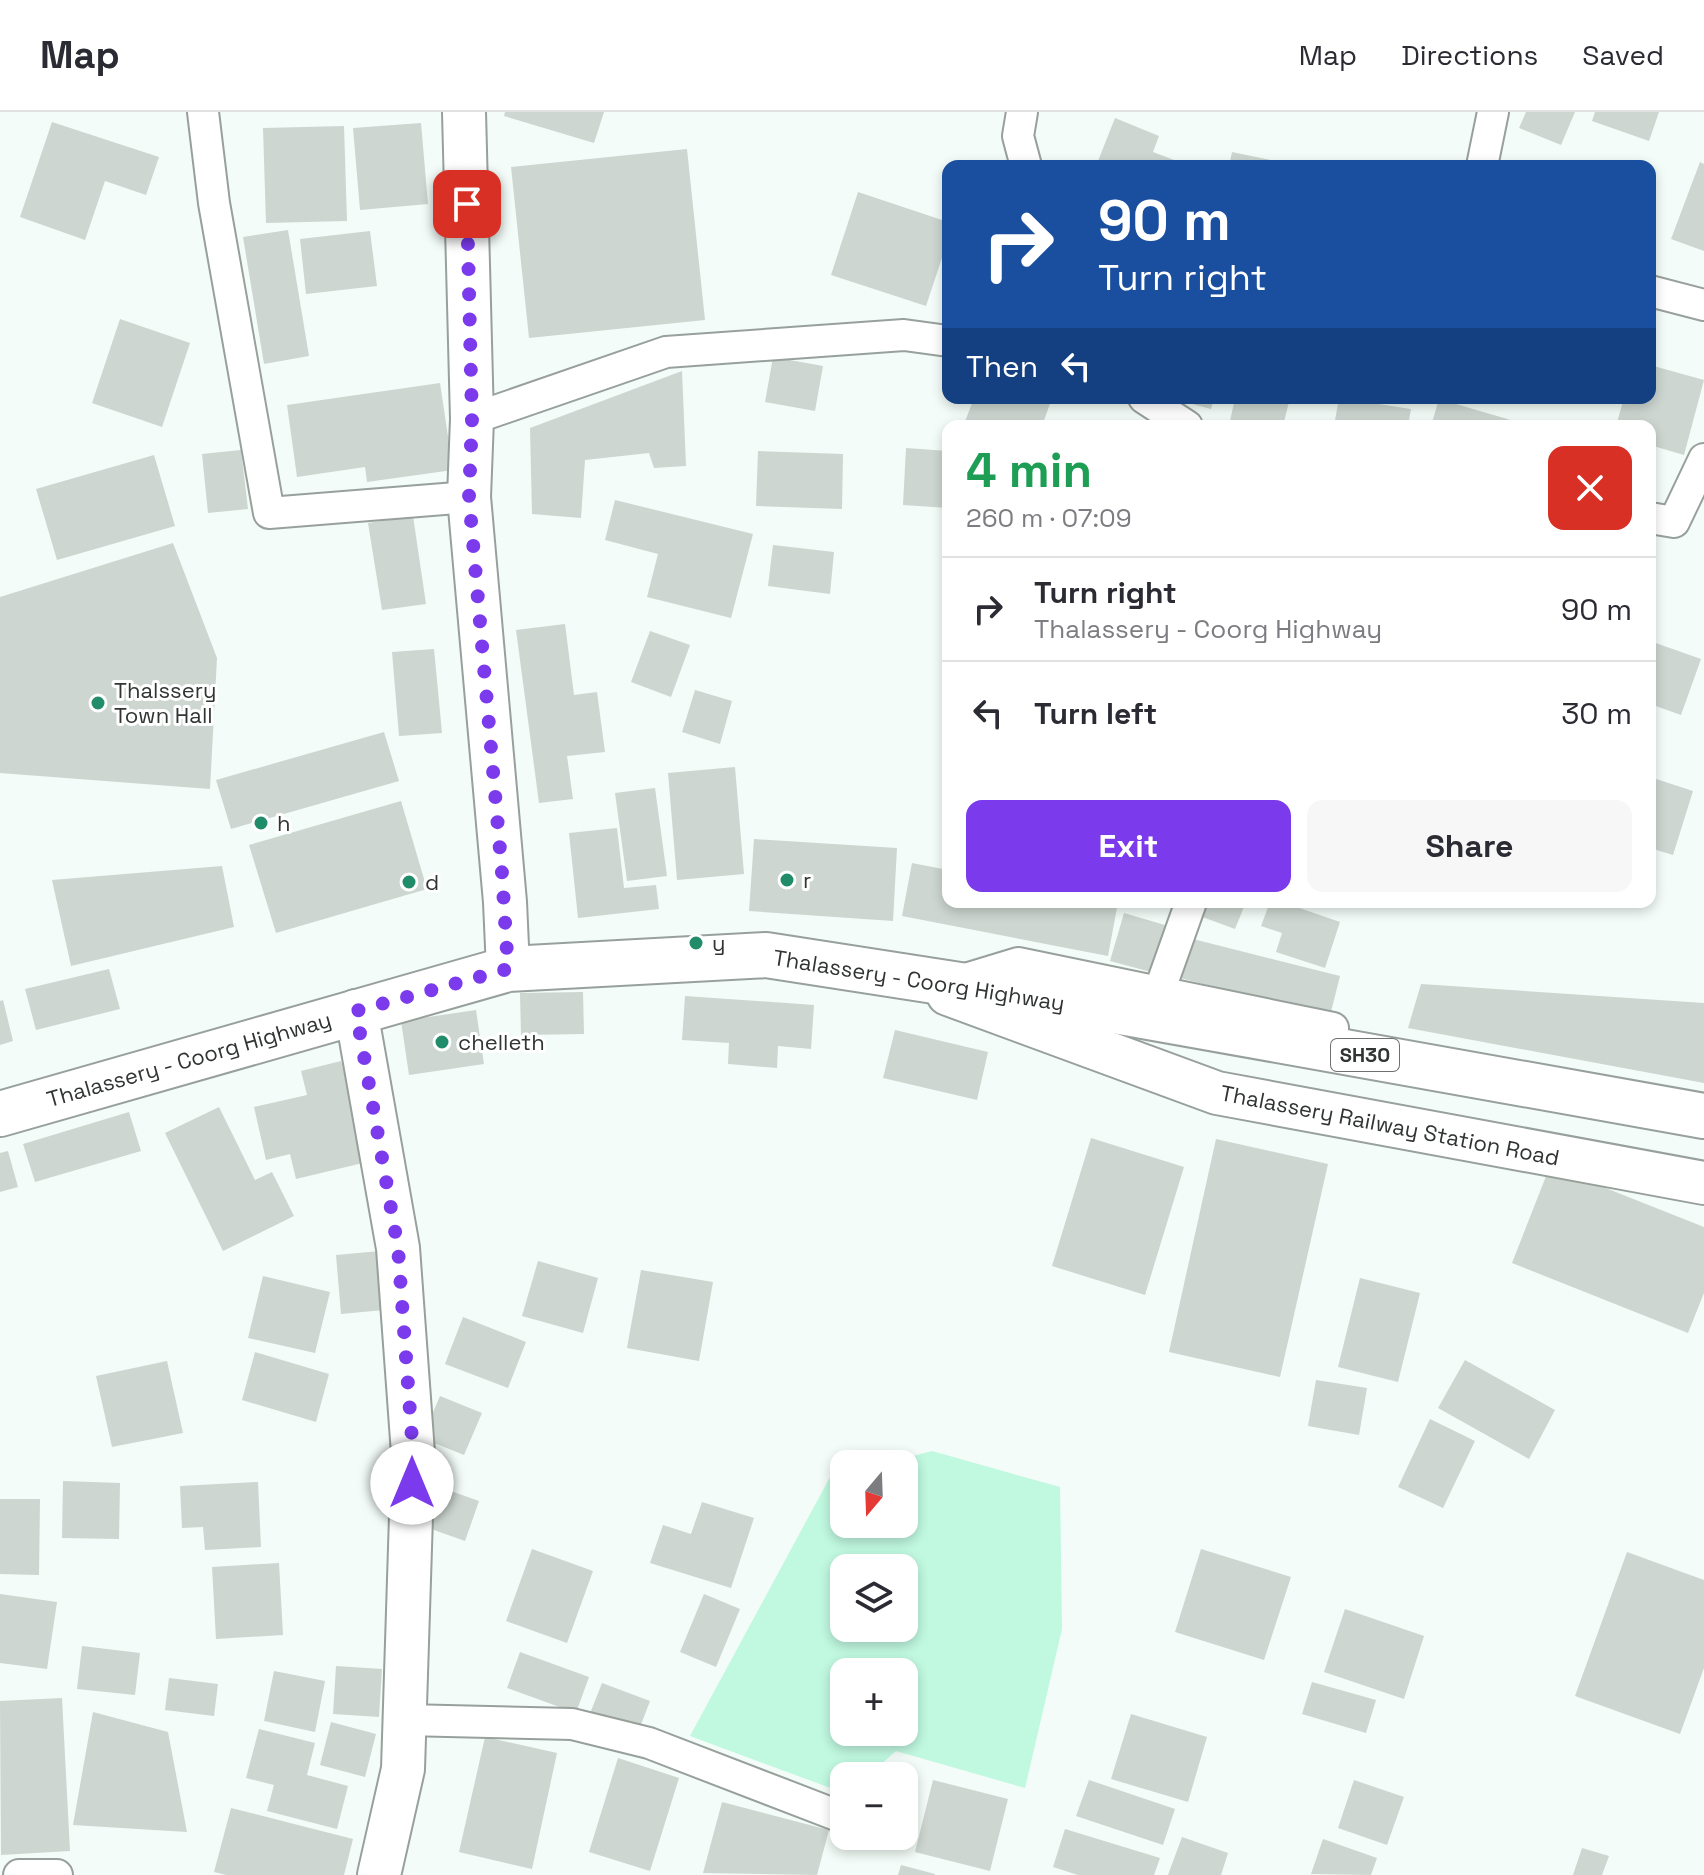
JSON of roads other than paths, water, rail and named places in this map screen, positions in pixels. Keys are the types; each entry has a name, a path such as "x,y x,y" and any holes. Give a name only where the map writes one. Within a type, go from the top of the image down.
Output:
{"main road":[{"name":"Thalassery - Coorg Highway","path":"0,1114 508,969 766,955 1025,995 1704,1116"}],"street":[{"path":"203,112 214,203 269,513 469,497"},
{"path":"464,112 472,419 469,497 504,887 508,969"},
{"path":"1022,112 1018,136 1024,160"},
{"path":"1483,160 1493,112"},
{"path":"1656,293 1704,305"},
{"path":"472,419 666,352 904,335 942,340"},
{"path":"1153,404 1178,420"},
{"path":"1656,519 1674,522 1704,459"},
{"path":"1159,992 1189,908"},
{"path":"949,984 1018,963 1340,1030 1704,1097"},
{"name":"Thalassery Railway Station Road","path":"902,977 1217,1093 1704,1183"},
{"path":"356,1011 398,1248 413,1453 403,1769 379,1875"},
{"path":"405,1720 572,1724 649,1743 830,1813"},
{"path":"19,1875 57,1875"}],"place":[{"name":"Thalssery Town Hall","path":"98,703"},
{"name":"h","path":"261,823"},
{"name":"r","path":"787,880"},
{"name":"d","path":"409,882"},
{"name":"y","path":"696,943"},
{"name":"chelleth","path":"442,1042"}]}
